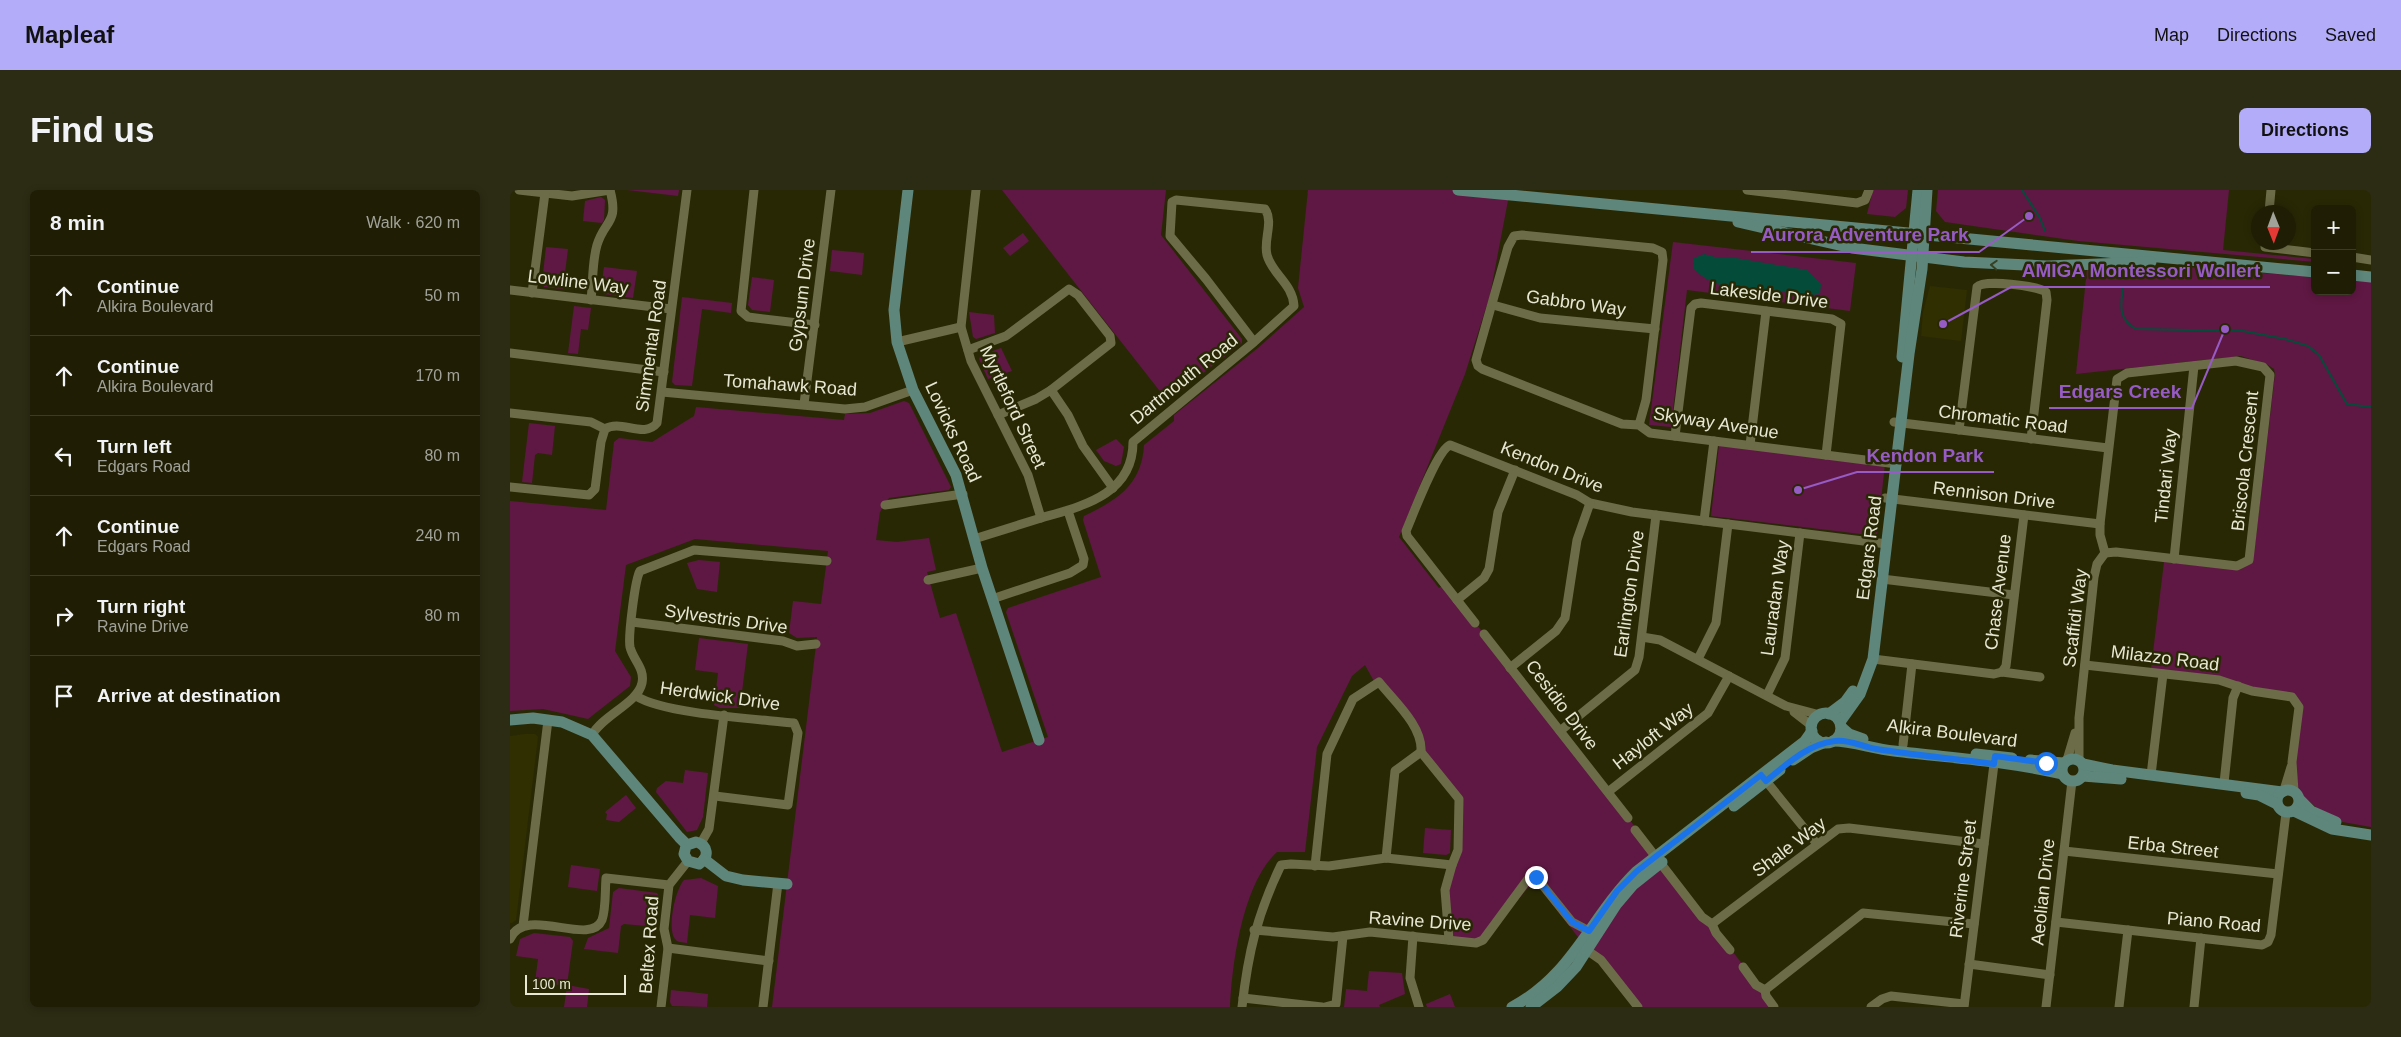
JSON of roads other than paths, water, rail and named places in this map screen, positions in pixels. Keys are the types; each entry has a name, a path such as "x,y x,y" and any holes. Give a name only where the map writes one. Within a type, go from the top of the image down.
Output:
{"street":[{"path":"519,190 572,196 610,190 614,204 613,216 597,245 590,300"},
{"name":"Simmental Road","path":"605,428 618,425 644,429 655,426 658,423 687,190"},
{"path":"754,190 741,311 748,317 815,325"},
{"name":"Gypsum Drive","path":"804,404 831,190"},
{"name":"Lovicks Road","path":"908,190 895,291 894,310 898,342 913,390 952,467 963,494 982,568 1038,740"},
{"name":"Myrtleford Street","path":"976,190 961,327 971,361 1028,475 1041,518"},
{"path":"1458,190 2311,272"},
{"path":"1747,190 1857,203 1865,200 1869,190"},
{"name":"Edgars Road","path":"1824,714 1851,695 1862,670 1867,649 1889,499 1918,257 1918,190"},
{"name":"Edgars Road","path":"1919,234 1928,190"},
{"path":"2270,205 2271,190"},
{"path":"532,293 545,193"},
{"name":"Dartmouth Road","path":"974,539 1068,511 1097,500 1113,488 1128,470 1133,454 1133,442 1254,342 1294,306 1289,286 1267,258 1268,219 1266,209 1182,199 1172,202 1170,236 1206,278 1254,342"},
{"path":"1693,213 1826,243 1918,257 2014,266 2200,262"},
{"path":"1493,305 1511,240 1517,235 1661,250 1663,258 1655,329 1646,400 1639,426"},
{"path":"2290,250 2311,253"},
{"path":"2356,258 2371,260"},
{"path":"2356,275 2371,277"},
{"path":"1959,430 1977,287 1987,282 2038,288 2046,292 2048,300 2031,439"},
{"name":"Lowline Way","path":"510,290 671,309"},
{"path":"968,350 1006,336 1065,290 1074,290 1110,336 1110,343 1051,390 1036,399 998,415"},
{"name":"Lakeside Drive","path":"1675,436 1691,308 1701,303 1832,319 1841,324 1826,455"},
{"name":"Gabbro Way","path":"1493,305 1535,317 1655,329"},
{"name":"Skyway Avenue","path":"1493,305 1476,360 1477,365 1482,369 1622,424 1639,426 1650,433 1893,463"},
{"path":"1750,445 1766,311"},
{"path":"898,342 961,327"},
{"path":"510,353 664,372"},
{"name":"Briscola Crescent","path":"2105,553 2116,552 2237,566 2249,560 2270,380 2267,369 2246,362 2127,373 2120,376"},
{"name":"Tindari Way","path":"2174,559 2194,366"},
{"name":"Scaffidi Way","path":"2073,768 2094,577 2097,564 2105,553 2100,524 2115,387 2120,376"},
{"name":"Tomahawk Road","path":"662,392 845,409 865,407 913,390"},
{"path":"1051,390 1068,415 1083,446 1113,488"},
{"path":"510,413 591,422 605,428 601,442 595,490 589,495 510,487"},
{"name":"Chromatic Road","path":"1898,422 2108,448"},
{"path":"1704,521 1714,441"},
{"name":"Kendon Drive","path":"1475,623 1407,536 1406,531 1441,452 1450,445 1581,497 1590,504 1656,515 1883,543"},
{"path":"1457,600 1479,582 1489,569 1498,512 1515,470"},
{"path":"885,505 963,494"},
{"name":"Rennison Drive","path":"1889,499 2100,524"},
{"name":"Cesidio Drive","path":"1590,504 1577,540 1565,618 1556,631 1510,668 1628,818"},
{"path":"992,600 1070,573 1083,565 1084,559 1068,511"},
{"name":"Earlington Drive","path":"1560,730 1635,670 1642,638 1656,515"},
{"name":"Chase Avenue","path":"2002,672 2006,666 2024,515"},
{"path":"1698,659 1716,623 1728,524"},
{"name":"Lauradan Way","path":"1767,695 1785,658 1800,533"},
{"name":"Edgars Road","path":"1840,724 1860,694 1873,659 1882,579 1883,543"},
{"path":"592,735 597,726 636,696 642,683 643,674 630,645 635,587 640,571 694,550 826,561"},
{"path":"928,580 982,568"},
{"path":"1882,579 2014,595"},
{"name":"Sylvestris Drive","path":"632,622 783,641 797,646 816,644"},
{"path":"1484,634 1510,668"},
{"path":"1642,638 1660,640 1767,695 1786,706 1812,729 1817,739 1830,742"},
{"name":"Chase Avenue","path":"1873,659 1994,674 2002,672 2040,677"},
{"path":"1903,746 1912,664"},
{"name":"Milazzo Road","path":"2085,665 2219,680 2252,691 2286,695 2296,700 2299,710 2290,793"},
{"path":"2152,775 2163,674"},
{"name":"Hayloft Way","path":"1608,792 1708,713 1729,676"},
{"path":"1315,866 1327,754 1353,699 1379,682 1416,731 1421,743 1420,752 1395,772 1386,858"},
{"path":"2224,783 2233,698 2238,686"},
{"name":"Herdwick Drive","path":"636,696 651,704 724,716 794,723 798,733 788,805 714,796"},
{"path":"1764,778 1800,754 1830,742 1840,734 1840,724 1835,716 1786,706"},
{"path":"1531,1007 1557,987 1588,951 1599,929 1633,885 1659,860 1764,778 1805,742 1812,729 1814,720 1824,714"},
{"path":"701,844 709,829 724,716"},
{"path":"510,720 533,718 570,724 592,735 687,846"},
{"path":"523,926 548,720"},
{"name":"Alkira Boulevard","path":"1840,724 1858,738 1995,760"},
{"name":"Alkira Boulevard","path":"1830,742 1845,741 1879,750 2073,768 2249,793 2259,795 2277,804"},
{"path":"1420,752 1459,799 1461,804 1458,850 1445,890 1449,940"},
{"name":"Riverine Street","path":"1964,1006 1995,760"},
{"name":"Alkira Boulevard","path":"2073,768 2112,770 2290,793"},
{"name":"Aeolian Drive","path":"2046,1007 2073,768"},
{"path":"1764,778 1816,844"},
{"path":"2290,793 2277,797 2277,804 2280,810 2290,812 2332,829 2371,835"},
{"path":"2290,793 2298,806 2290,812"},
{"path":"2290,793 2311,811 2323,818 2371,829"},
{"name":"Piano Road","path":"2056,922 2262,945 2268,942 2271,935 2278,874 2290,812"},
{"name":"Shale Way","path":"1712,924 1718,922 1816,844 1838,829 1849,828 1984,844"},
{"path":"1635,830 1702,917 1712,924 1716,933 1730,950"},
{"path":"692,842 701,844 706,851 704,860 695,864 688,862 684,854 687,846 692,842"},
{"name":"Erba Street","path":"2064,851 2278,874"},
{"path":"1343,936 1336,1004 1324,1007 1242,1003 1247,958 1254,930 1267,894 1281,866 1291,864 1329,866 1386,858 1452,865"},
{"path":"704,860 726,876 743,880 782,884 763,1007"},
{"path":"1512,1007 1536,992 1554,977 1568,962 1617,891 1637,871 1659,860"},
{"name":"Beltex Road","path":"661,1007 668,948 664,929 669,885 688,862"},
{"name":"Ravine Drive","path":"1254,930 1332,937 1370,932 1476,943 1483,940 1528,879 1536,877 1572,922 1589,931"},
{"path":"510,939 516,930 523,926 540,925 580,930 597,926 602,921 606,878 669,885"},
{"path":"1774,1007 1766,996 1765,990 1769,984 1863,913 1974,924"},
{"path":"2119,1007 2128,930"},
{"path":"1413,936 1410,978 1419,1007"},
{"path":"2194,1007 2201,938"},
{"path":"668,948 769,961"},
{"path":"1588,951 1601,960 1638,1007"},
{"path":"1969,964 2050,975"},
{"path":"1742,967 1756,985 1765,990"},
{"path":"1871,1007 1882,998 1891,996 1964,1006"}],"waterway":[{"path":"2022,190 2040,218 2045,231"},
{"path":"2123,289 2122,312 2126,321 2136,329 2243,331 2285,339 2308,346 2319,355 2347,404 2371,407"}],"place":[{"name":"Aurora Adventure Park","path":"2029,216"},
{"name":"AMIGA Montessori Wollert","path":"1943,324"},
{"name":"Edgars Creek","path":"2225,329"},
{"name":"Kendon Park","path":"1798,490"}]}
